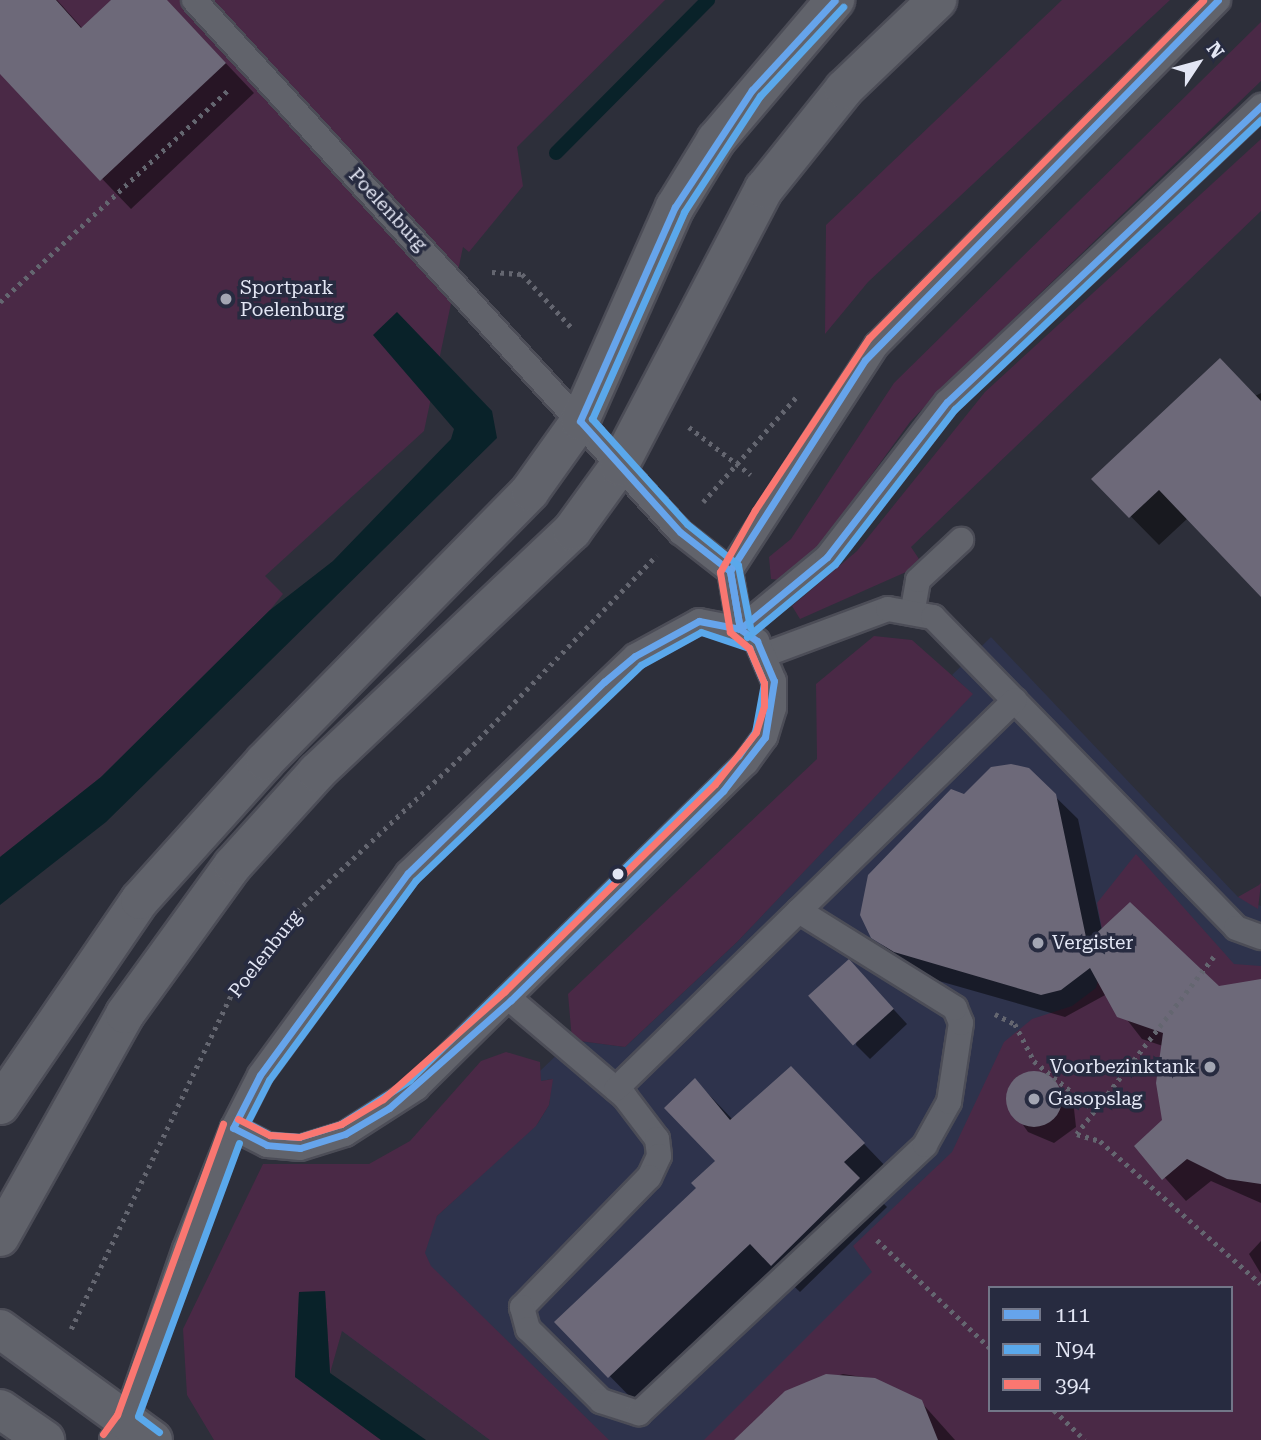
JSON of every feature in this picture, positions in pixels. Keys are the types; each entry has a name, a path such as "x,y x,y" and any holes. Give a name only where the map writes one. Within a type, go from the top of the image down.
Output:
{"street":[{"path":"0,1105 140,900 257,770 530,491 580,421 675,207 752,90 835,0"},
{"path":"0,1237 125,1014 233,865 317,772 520,587 572,531 619,466 764,189 844,89 937,0"},
{"path":"0,1329 48,1363 130,1433"},
{"path":"0,1409 45,1440"}],"lane":[{"name":"Poelenburg","path":"194,0 680,532 730,571"},
{"path":"233,1128 267,1145 300,1148 345,1134 417,1088 511,999 746,763 765,737 774,708 764,655 740,629 730,571 877,345 1218,0"},
{"path":"740,629 827,557 947,402 1261,106"},
{"path":"913,610 918,580 961,540"},
{"path":"764,655 888,609 913,610 933,617 1236,928 1261,937"},
{"path":"130,1433 233,1128 260,1075 349,947 408,873 498,782 635,656 699,621 740,629"},
{"path":"616,1090 1015,701"},
{"path":"511,999 616,1090 646,1120 659,1156 649,1177 530,1296 522,1318 601,1401 622,1412 652,1405 938,1129 949,1102 959,1015 799,911"}],"path":[{"path":"0,302 254,65"},
{"name":"Poelenburg","path":"48,1363 92,1292 235,987 291,917 467,751 680,532 735,463"},
{"path":"1236,928 1077,1134 1100,1141 1261,1284"},
{"path":"959,1015 1007,1018 1034,1060 1095,1111"},
{"path":"851,1215 988,1346"},
{"path":"1056,1412 1085,1440"}],"shaded area":[{"name":"Sportpark Poelenburg","path":"0,0 665,0 517,147 523,186 469,252 463,247 424,431 265,576 283,594 270,610 101,777 0,857"},
{"path":"1062,0 1170,0 868,282 825,334 826,225"},
{"path":"1261,22 1261,81 949,381 910,422 821,544 780,580 771,579 769,557 791,539 894,383"},
{"path":"1261,139 1261,211 911,547 919,559 906,572 800,619 792,606 857,551 985,392"},
{"path":"397,312 492,411 497,438 106,822 0,905 0,857 101,777 270,610 333,561 451,439 454,429 373,335"},
{"path":"874,636 912,640 973,694 737,942 625,1047 572,1040 568,994 817,759 816,684"},
{"path":"991,637 1238,897 1261,906 1261,1440 490,1440 342,1331 437,1216 538,1123 549,1105 552,1079 541,1081 540,1071 572,1040 625,1047 737,942 972,694 952,675"},
{"path":"1136,854 1234,964 1261,966 1261,1440 704,1440 872,1272 853,1246 952,1152 1004,1042 1032,1019 1072,1006 1096,988 1106,950 1097,903"},
{"path":"1261,883 1258,909 1238,897 1259,885"},
{"path":"506,1052 540,1062 541,1081 553,1079 549,1105 536,1126 437,1216 425,1253 431,1266 609,1440 490,1440 342,1331 330,1373 325,1291 299,1292 295,1377 381,1440 214,1440 187,1395 183,1329 263,1164 369,1164 410,1141 481,1061"},
{"path":"325,1291 330,1373 426,1440 381,1440 295,1377 299,1292"}],"building":[{"path":"0,0 56,0 81,28 111,0 167,0 226,63 100,181 0,74"},
{"path":"1220,358 1261,401 1261,597 1159,490 1129,518 1091,479"},
{"path":"1011,764 1029,768 1056,794 1087,942 1130,902 1219,986 1261,979 1261,1184 1227,1179 1187,1159 1162,1180 1134,1146 1162,1120 1156,1083 1163,1033 1117,1017 1090,968 1061,990 1041,995 894,952 871,938 860,915 868,875 951,789 964,794 991,767"},
{"path":"849,959 894,1009 853,1046 808,996"},
{"path":"791,1066 865,1143 844,1162 860,1178 771,1266 750,1244 608,1378 554,1322 696,1188 691,1183 715,1161 664,1108 695,1078 730,1120"},
{"name":"Gasopslag","path":"1028,1071 1040,1071 1050,1075 1058,1083 1062,1099 1058,1115 1050,1123 1040,1127 1028,1127 1018,1123 1010,1115 1006,1105 1006,1093 1010,1083 1018,1075"},
{"path":"826,1374 875,1378 922,1400 938,1440 734,1440 785,1391"}],"waterway":[{"path":"556,153 708,0"}],"transit line":[{"name":"111","path":"740,629 730,571 680,532 580,421 675,207 752,90 835,0"},
{"name":"394","path":"238,1119 270,1135 299,1137 341,1124 383,1099 504,992 715,784 756,732 764,706 764,683 749,648 730,632 720,572 755,510 869,338 1203,0"},
{"name":"111","path":"740,629 730,571 865,360 1218,0"},
{"name":"N94","path":"750,627 738,565 687,524 592,419 684,212 760,96 843,7"},
{"name":"111","path":"740,629 827,557 947,402 1261,106"},
{"name":"N94","path":"747,637 835,564 955,409 1261,120"},
{"name":"111","path":"699,621 740,629 757,641 774,681 765,737 723,791 511,1000 389,1108 345,1134 300,1148 267,1145 233,1128 260,1075 408,873 604,682 635,656 699,621"},
{"name":"N94","path":"701,632 749,648 764,683 755,732 738,756 410,1080 341,1124 299,1137 270,1135 247,1123 269,1080 416,880 641,665 701,632"},
{"name":"394","path":"103,1434 117,1415 223,1124"},
{"name":"N94","path":"159,1432 138,1416 239,1143"}],"place":[{"name":"Sportpark Poelenburg","path":"226,299"},
{"name":"Vergister","path":"1038,943"},
{"name":"Voorbezinktank","path":"1210,1067"},
{"name":"Gasopslag","path":"1034,1099"}]}
